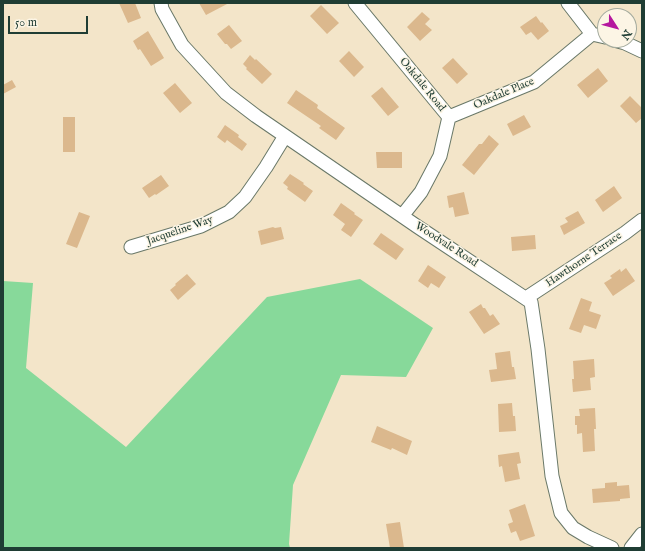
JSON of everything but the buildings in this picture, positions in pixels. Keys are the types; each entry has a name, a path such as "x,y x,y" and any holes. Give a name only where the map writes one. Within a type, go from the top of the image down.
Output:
{"street":[{"name":"Woodvale Road","path":"161,3 162,9 182,45 226,92 256,116 285,136 526,298"},
{"name":"Oakdale Road","path":"355,3 449,117 440,156 421,192 402,216"},
{"path":"568,3 592,34 597,35"},
{"name":"Oakdale Place","path":"449,117 534,82 592,34"},
{"name":"Jacqueline Way","path":"131,247 201,226 229,212 245,197 285,136"},
{"name":"Hawthorne Terrace","path":"526,298 625,233 642,220"},
{"path":"526,298 532,302 552,476 561,513 573,528 612,548"},
{"path":"631,548 642,534"}],"green space":[{"path":"360,279 433,328 406,377 341,375 293,485 290,548 3,548 3,281 33,283 26,368 126,447 267,297"}]}
